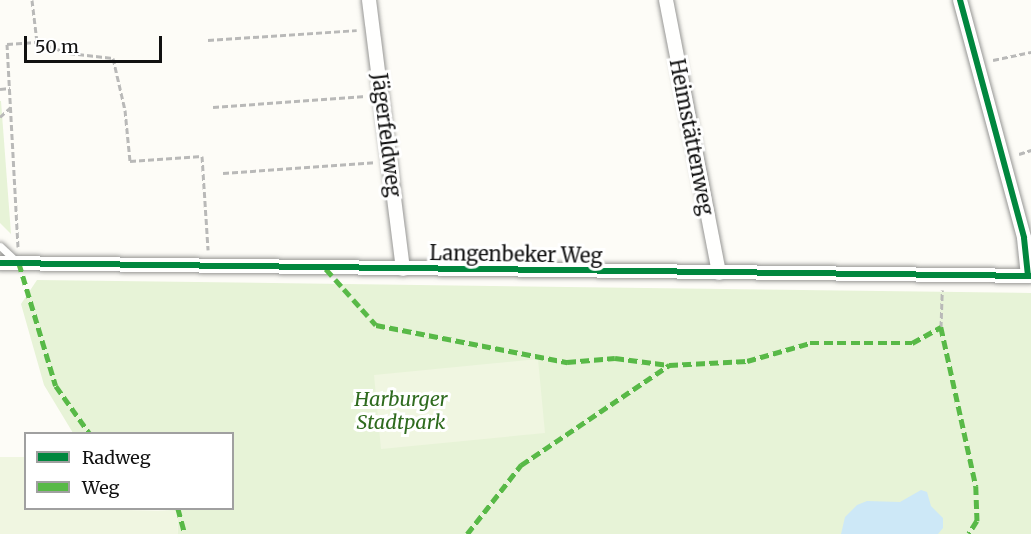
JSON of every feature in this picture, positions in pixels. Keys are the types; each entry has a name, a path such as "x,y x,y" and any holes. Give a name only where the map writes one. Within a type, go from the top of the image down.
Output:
{"street":[{"name":"Jägerfeldweg","path":"369,0 392,161 403,269"},
{"name":"Heimstättenweg","path":"666,0 719,273"},
{"path":"960,0 1024,238 1030,276"},
{"name":"Langenbeker Weg","path":"0,263 1030,276"}],"lane":[{"path":"0,246 18,263"}],"path":[{"path":"32,0 37,42"},
{"path":"208,40 373,29"},
{"path":"18,263 7,44 37,42 69,53 112,58 125,110 130,161 202,156 210,267"},
{"path":"976,64 1031,52"},
{"path":"0,89 10,88"},
{"path":"213,107 383,94"},
{"path":"0,117 11,107"},
{"path":"223,173 392,161"},
{"path":"941,327 943,275"}],"green space":[{"path":"1,101 11,234 0,223"},
{"name":"Harburger Stadtpark","path":"37,280 1031,293 1031,534 178,534 177,511 158,510 234,510 234,432 72,432 44,385 21,304"},
{"path":"538,359 545,433 381,449 374,375"},
{"path":"0,457 24,457 24,510 177,511 178,534 0,534"}],"water":[{"path":"921,490 927,492 931,506 943,518 943,528 938,534 841,534 845,517 857,505 867,501 900,502"}],"marked path":[{"path":"19,263 56,386 89,432"},
{"path":"326,269 376,325 567,362 615,358 669,365"},
{"path":"467,534 521,465 669,365 747,361 810,343 912,343 941,327 976,486 977,521 969,534"},
{"path":"179,510 185,534"}],"cycle path":[{"path":"960,0 1024,238 1028,276"},
{"path":"0,263 1031,276"}]}
